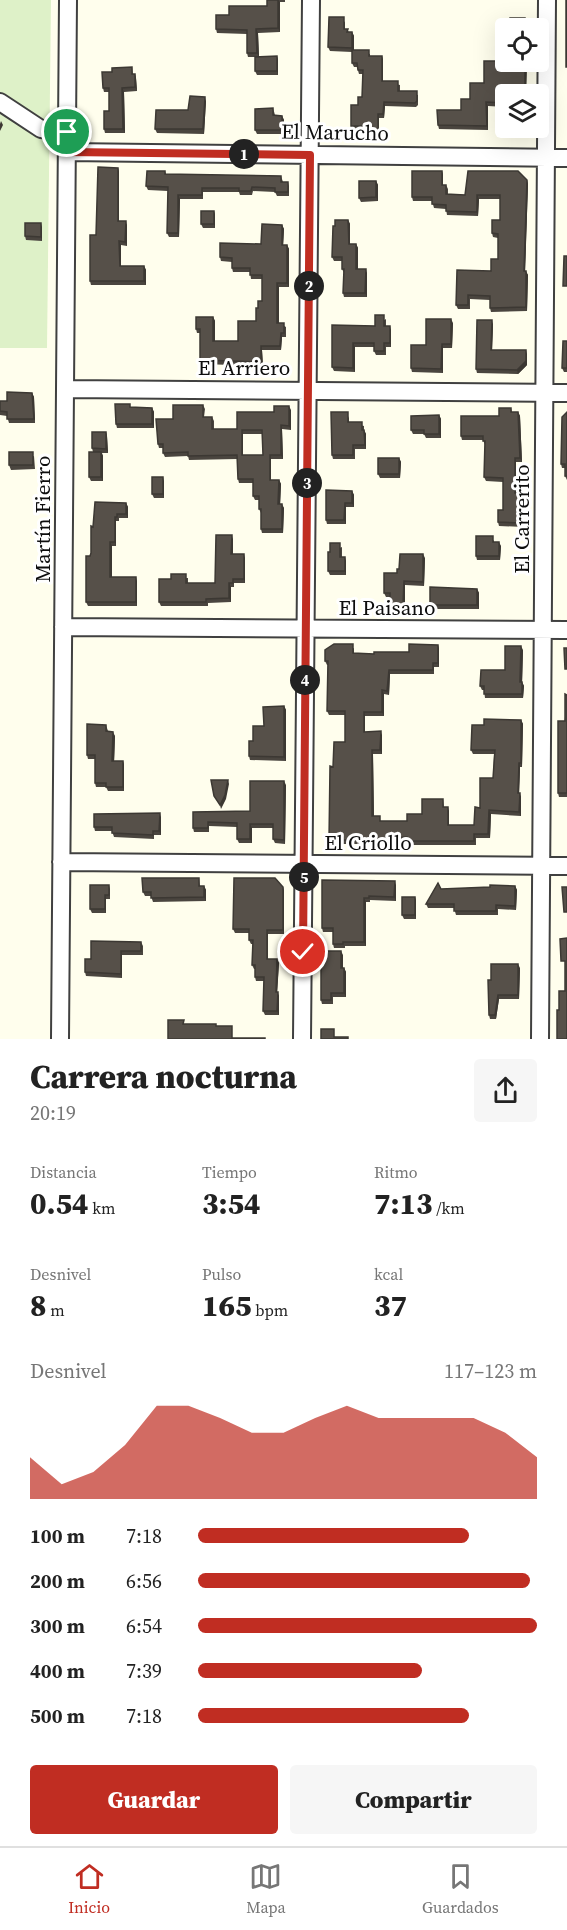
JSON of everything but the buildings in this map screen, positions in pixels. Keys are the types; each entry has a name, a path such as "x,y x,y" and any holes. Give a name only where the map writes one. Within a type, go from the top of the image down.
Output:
{"street":[{"name":"Martín Fierro","path":"60,1039 68,0"},
{"path":"302,1039 311,0"},
{"name":"El Carrerito","path":"540,1039 547,0"},
{"path":"0,102 40,129 67,132"},
{"name":"El Marucho","path":"67,152 567,158"},
{"name":"El Arriero","path":"65,389 567,393"},
{"name":"El Paisano","path":"63,627 567,630"},
{"name":"El Criollo","path":"61,862 567,866"}],"green space":[{"path":"0,0 51,0 47,348 0,348"}],"route":[{"path":"67,132 67,152 310,155 303,952"}]}
